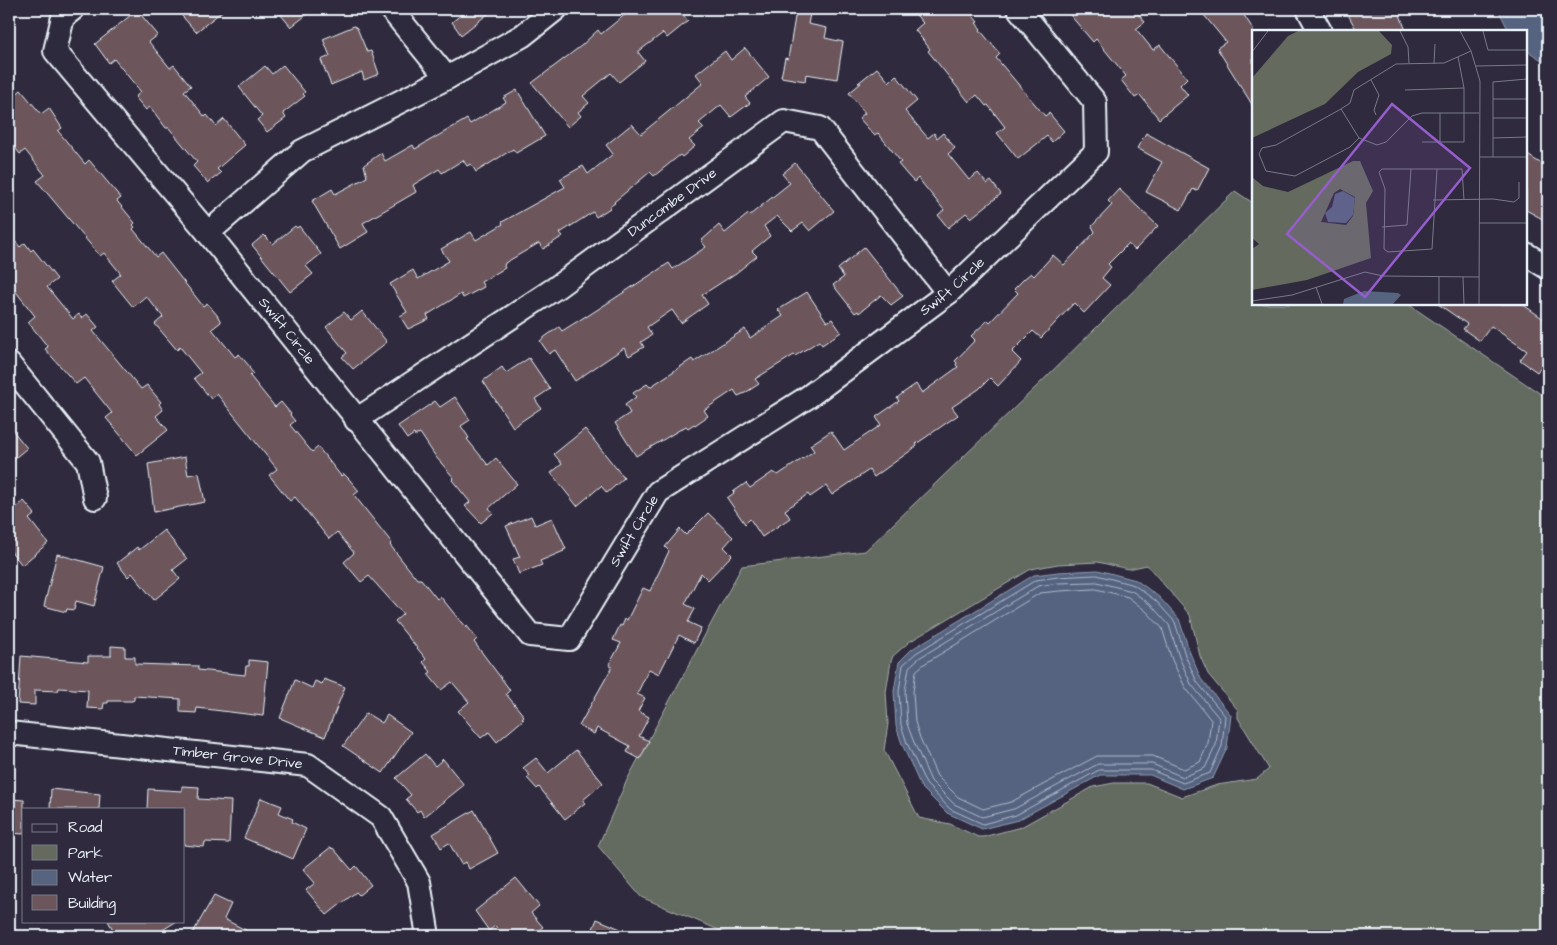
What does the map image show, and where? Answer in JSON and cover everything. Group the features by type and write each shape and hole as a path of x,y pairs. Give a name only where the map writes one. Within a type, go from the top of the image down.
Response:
{"street":[{"name":"Swift Circle","path":"73,9 63,17 55,51 208,234 530,635 569,639 658,492 808,397 948,293 1096,152 1095,102 1019,9"},
{"path":"391,9 447,78"},
{"path":"208,234 302,151 447,78 522,36 556,9"},
{"path":"1308,9 1319,30"},
{"name":"Duncombe Drive","path":"356,420 558,287 784,121 820,128 948,293"},
{"path":"1527,255 1548,268"},
{"path":"9,364 88,462 95,498"},
{"name":"Timber Grove Drive","path":"9,733 308,765 381,817 418,882 428,936"}],"green space":[{"path":"1235,191 1252,202 1252,305 1409,305 1548,399 1548,936 733,936 641,897 598,846 627,780 742,566 865,551 1034,389","holes":["1098,562 1128,569 1147,565 1190,615 1200,656 1208,674 1238,710 1238,718 1269,769 1257,779 1217,785 1182,797 1147,783 1114,783 1093,787 1021,827 983,837 978,837 950,824 919,818 884,750 888,724 886,692 893,656 909,642 1031,569 1058,564"]}],"water":[{"path":"1498,9 1548,9 1548,64 1527,51 1527,30 1508,30"},
{"path":"1098,570 1136,580 1159,597 1179,619 1201,679 1231,715 1227,748 1213,778 1183,789 1150,775 1100,775 1018,820 982,829 947,813 921,787 896,726 894,691 899,662 912,649 1034,575"}],"building":[{"path":"176,9 225,9 196,32"},
{"path":"276,9 314,9 291,27"},
{"path":"468,9 494,9 461,35 452,22"},
{"path":"632,9 678,9 688,21 667,38 663,33 638,52 645,61 619,82 611,73 583,96 589,103 578,112 581,116 568,127 532,83 581,46 598,30 601,34"},
{"path":"911,9 956,9 961,15 968,10 978,22 976,23 980,30 1000,54 996,58 1045,116 1049,113 1064,131 1052,142 1047,136 1018,159 997,133 1005,127 988,105 986,106 977,95 969,102 928,51 930,49 915,30 923,23"},
{"path":"1065,9 1134,9 1145,22 1136,29 1153,50 1160,45 1187,78 1180,85 1188,95 1159,119 1140,95 1135,98 1121,80 1126,76 1096,39 1093,42"},
{"path":"1199,9 1240,9 1253,29 1252,104 1217,48 1226,42"},
{"path":"1345,9 1398,9 1406,30 1356,30"},
{"path":"137,10 158,35 149,42 170,68 174,65 191,86 184,91 205,117 207,115 216,126 224,119 245,145 217,169 221,173 208,183 193,166 197,162 169,128 166,128 150,107 146,110 135,97 141,92 114,59 109,63 95,44"},
{"path":"796,11 810,14 808,24 827,28 825,38 843,42 837,79 806,74 805,81 781,77 785,58 788,59"},
{"path":"354,26 357,28 367,52 371,51 379,74 364,80 362,72 331,85 321,60 330,56 323,39"},
{"path":"745,48 769,77 745,97 750,103 731,117 721,105 699,123 704,128 689,140 695,146 682,157 680,155 654,176 650,172 614,202 610,208 596,217 593,212 560,233 563,236 543,249 539,243 505,263 505,268 481,282 484,287 463,298 461,294 427,315 429,319 408,329 400,316 407,312 390,284 413,270 418,279 449,261 441,249 471,232 476,240 503,224 502,222 565,187 560,179 583,166 588,174 613,154 606,145 632,124 641,134 703,83 696,74 725,51 731,60"},
{"path":"283,65 305,92 303,94 305,96 283,113 286,118 267,132 257,120 262,116 239,87 265,66 272,74"},
{"path":"877,68 889,82 896,75 917,101 905,111 928,138 934,133 937,138 943,133 955,148 948,154 969,180 978,173 987,184 991,181 1001,194 971,218 966,213 948,228 938,215 944,210 918,178 914,182 909,177 898,164 901,162 878,133 874,135 859,118 865,113 849,93"},
{"path":"21,90 41,114 49,108 62,128 58,131 85,164 89,160 121,198 117,201 135,223 133,229 156,257 161,253 203,306 207,303 217,315 221,322 212,329 235,357 239,354 250,367 253,373 250,376 275,407 281,402 291,414 295,421 290,425 312,452 318,447 341,476 344,474 349,479 359,491 354,495 392,543 390,545 417,579 421,579 437,599 440,596 477,639 474,642 510,690 506,694 524,716 522,718 524,719 497,742 489,732 481,738 458,711 469,702 452,682 441,690 428,674 431,672 423,662 426,659 395,621 403,614 369,576 361,582 344,562 354,553 337,532 329,539 295,497 290,501 269,475 277,469 217,394 211,399 194,378 201,373 180,347 177,350 155,324 163,317 146,296 133,307 112,281 121,274 104,253 100,256 37,181 45,175 25,150 20,154 9,140 9,100"},
{"path":"517,90 545,136 516,153 513,149 476,172 471,164 467,166 463,160 442,173 439,169 413,185 416,192 363,223 368,232 340,249 312,201 332,189 335,194 367,177 364,165 381,153 385,161 413,145 415,149 467,119 470,124 506,102 503,98"},
{"path":"1146,133 1209,168 1197,191 1193,189 1181,210 1146,192 1162,162 1137,148"},
{"path":"1527,155 1548,168 1548,222 1527,211"},
{"path":"795,163 834,211 810,231 803,223 792,231 777,216 764,226 770,236 752,251 757,256 736,273 702,295 708,304 681,323 672,310 647,327 652,335 641,342 644,347 629,356 624,348 575,381 555,350 549,354 540,341 546,336 559,327 562,331 586,317 669,263 673,269 706,247 701,241 719,225 725,233 790,183 782,174"},
{"path":"1119,189 1158,226 1135,250 1128,244 1108,264 1111,267 1102,278 1110,285 1084,313 1074,303 1041,338 1033,331 1012,352 1021,361 998,386 990,378 979,389 952,407 958,415 916,444 917,446 874,477 869,470 832,495 826,486 810,497 808,494 785,510 790,518 762,537 750,519 745,524 727,498 733,492 746,483 750,488 773,472 778,475 814,451 810,445 831,431 844,450 881,425 876,417 899,401 897,398 903,393 916,384 922,393 958,367 955,361 975,340 971,336 988,320 990,322 1018,293 1014,289 1031,273 1034,276 1053,255 1064,265 1095,232 1092,226 1112,205 1108,201"},
{"path":"295,226 297,228 299,226 321,254 306,266 313,274 290,292 252,245 264,235 273,244"},
{"path":"9,234 20,247 25,243 31,251 33,249 57,279 47,287 73,319 79,314 82,318 87,314 98,327 93,331 141,389 147,385 161,402 159,404 163,410 156,416 168,430 137,455 106,418 112,413 84,378 76,384 45,349 48,347 28,322 35,316 9,283"},
{"path":"864,247 903,296 891,305 881,295 859,313 858,311 855,313 833,285 844,277 838,269"},
{"path":"807,292 827,322 832,319 841,332 822,345 819,341 755,379 759,384 745,393 738,396 734,390 704,410 708,416 695,425 688,428 686,426 636,456 615,423 630,413 625,405 636,397 633,393 647,384 650,387 692,359 694,362 745,329 750,338 783,316 778,310"},
{"path":"1439,305 1523,305 1548,322 1548,357 1537,372 1520,360 1527,351 1491,326 1480,341 1463,329 1467,324"},
{"path":"362,311 387,342 353,369 342,357 347,353 326,327 344,312 351,320"},
{"path":"529,358 550,389 535,399 541,408 513,427 483,381 502,367 506,373"},
{"path":"455,397 470,420 461,426 469,438 467,439 488,465 496,458 517,484 489,508 493,513 481,523 465,506 470,502 452,480 454,478 436,457 420,433 415,436 414,434 407,439 398,426 435,401 440,407"},
{"path":"9,426 27,448 9,463"},
{"path":"585,429 624,478 607,493 601,486 577,506 551,473 562,464 554,454"},
{"path":"185,457 188,475 199,473 205,502 154,512 148,464"},
{"path":"24,501 35,514 29,519 48,543 22,565 9,549 9,513"},
{"path":"708,513 733,537 724,547 732,555 708,580 701,573 685,604 695,609 688,622 701,628 694,643 679,635 659,674 649,669 637,694 645,698 638,711 649,717 639,736 649,741 640,759 627,752 630,746 597,728 594,734 579,726 611,669 609,665 621,643 613,640 620,625 622,626 625,619 627,620 643,588 650,591 669,551 665,547 680,529 686,535"},
{"path":"531,516 535,525 552,518 566,549 540,561 542,565 519,574 513,559 520,557 506,526"},
{"path":"164,530 187,559 173,570 180,579 154,600 132,573 128,577 117,563 137,547 139,550"},
{"path":"57,554 104,567 94,606 76,601 74,610 67,609 66,612 44,606"},
{"path":"111,646 125,647 125,657 135,657 135,664 198,666 198,670 245,675 246,666 249,666 249,660 268,662 263,716 197,708 196,713 180,712 180,699 134,696 132,701 108,701 108,703 104,703 103,709 87,708 88,690 59,688 58,691 35,690 35,705 18,704 21,656 88,662 88,656 111,656"},
{"path":"324,679 345,687 325,737 280,718 295,680 312,688 315,681 322,684"},
{"path":"366,713 382,723 387,715 411,732 383,773 343,746"},
{"path":"576,750 603,783 583,800 585,803 565,819 539,787 537,789 527,778 530,776 523,768 536,758 548,773"},
{"path":"425,754 435,766 443,759 464,785 424,817 420,810 417,812 406,799 411,795 396,778"},
{"path":"182,786 199,787 198,799 231,801 229,843 205,842 204,847 185,845 185,808 147,808 148,789 182,791"},
{"path":"51,789 100,794 99,808 50,808"},
{"path":"261,798 282,806 279,813 293,819 292,822 306,829 293,859 244,838"},
{"path":"11,799 24,800 24,808 22,808 22,834 9,833 9,801"},
{"path":"474,810 498,853 469,869 466,862 461,864 449,843 441,848 433,834"},
{"path":"331,847 352,870 356,866 371,885 359,895 356,892 327,915 306,890 315,883 303,869"},
{"path":"516,878 539,906 531,913 543,927 531,936 504,936 495,926 489,931 475,911"},
{"path":"214,896 231,904 224,919 257,936 191,936"},
{"path":"597,919 637,936 590,936"},
{"path":"109,922 175,922 153,936 117,936"}]}
